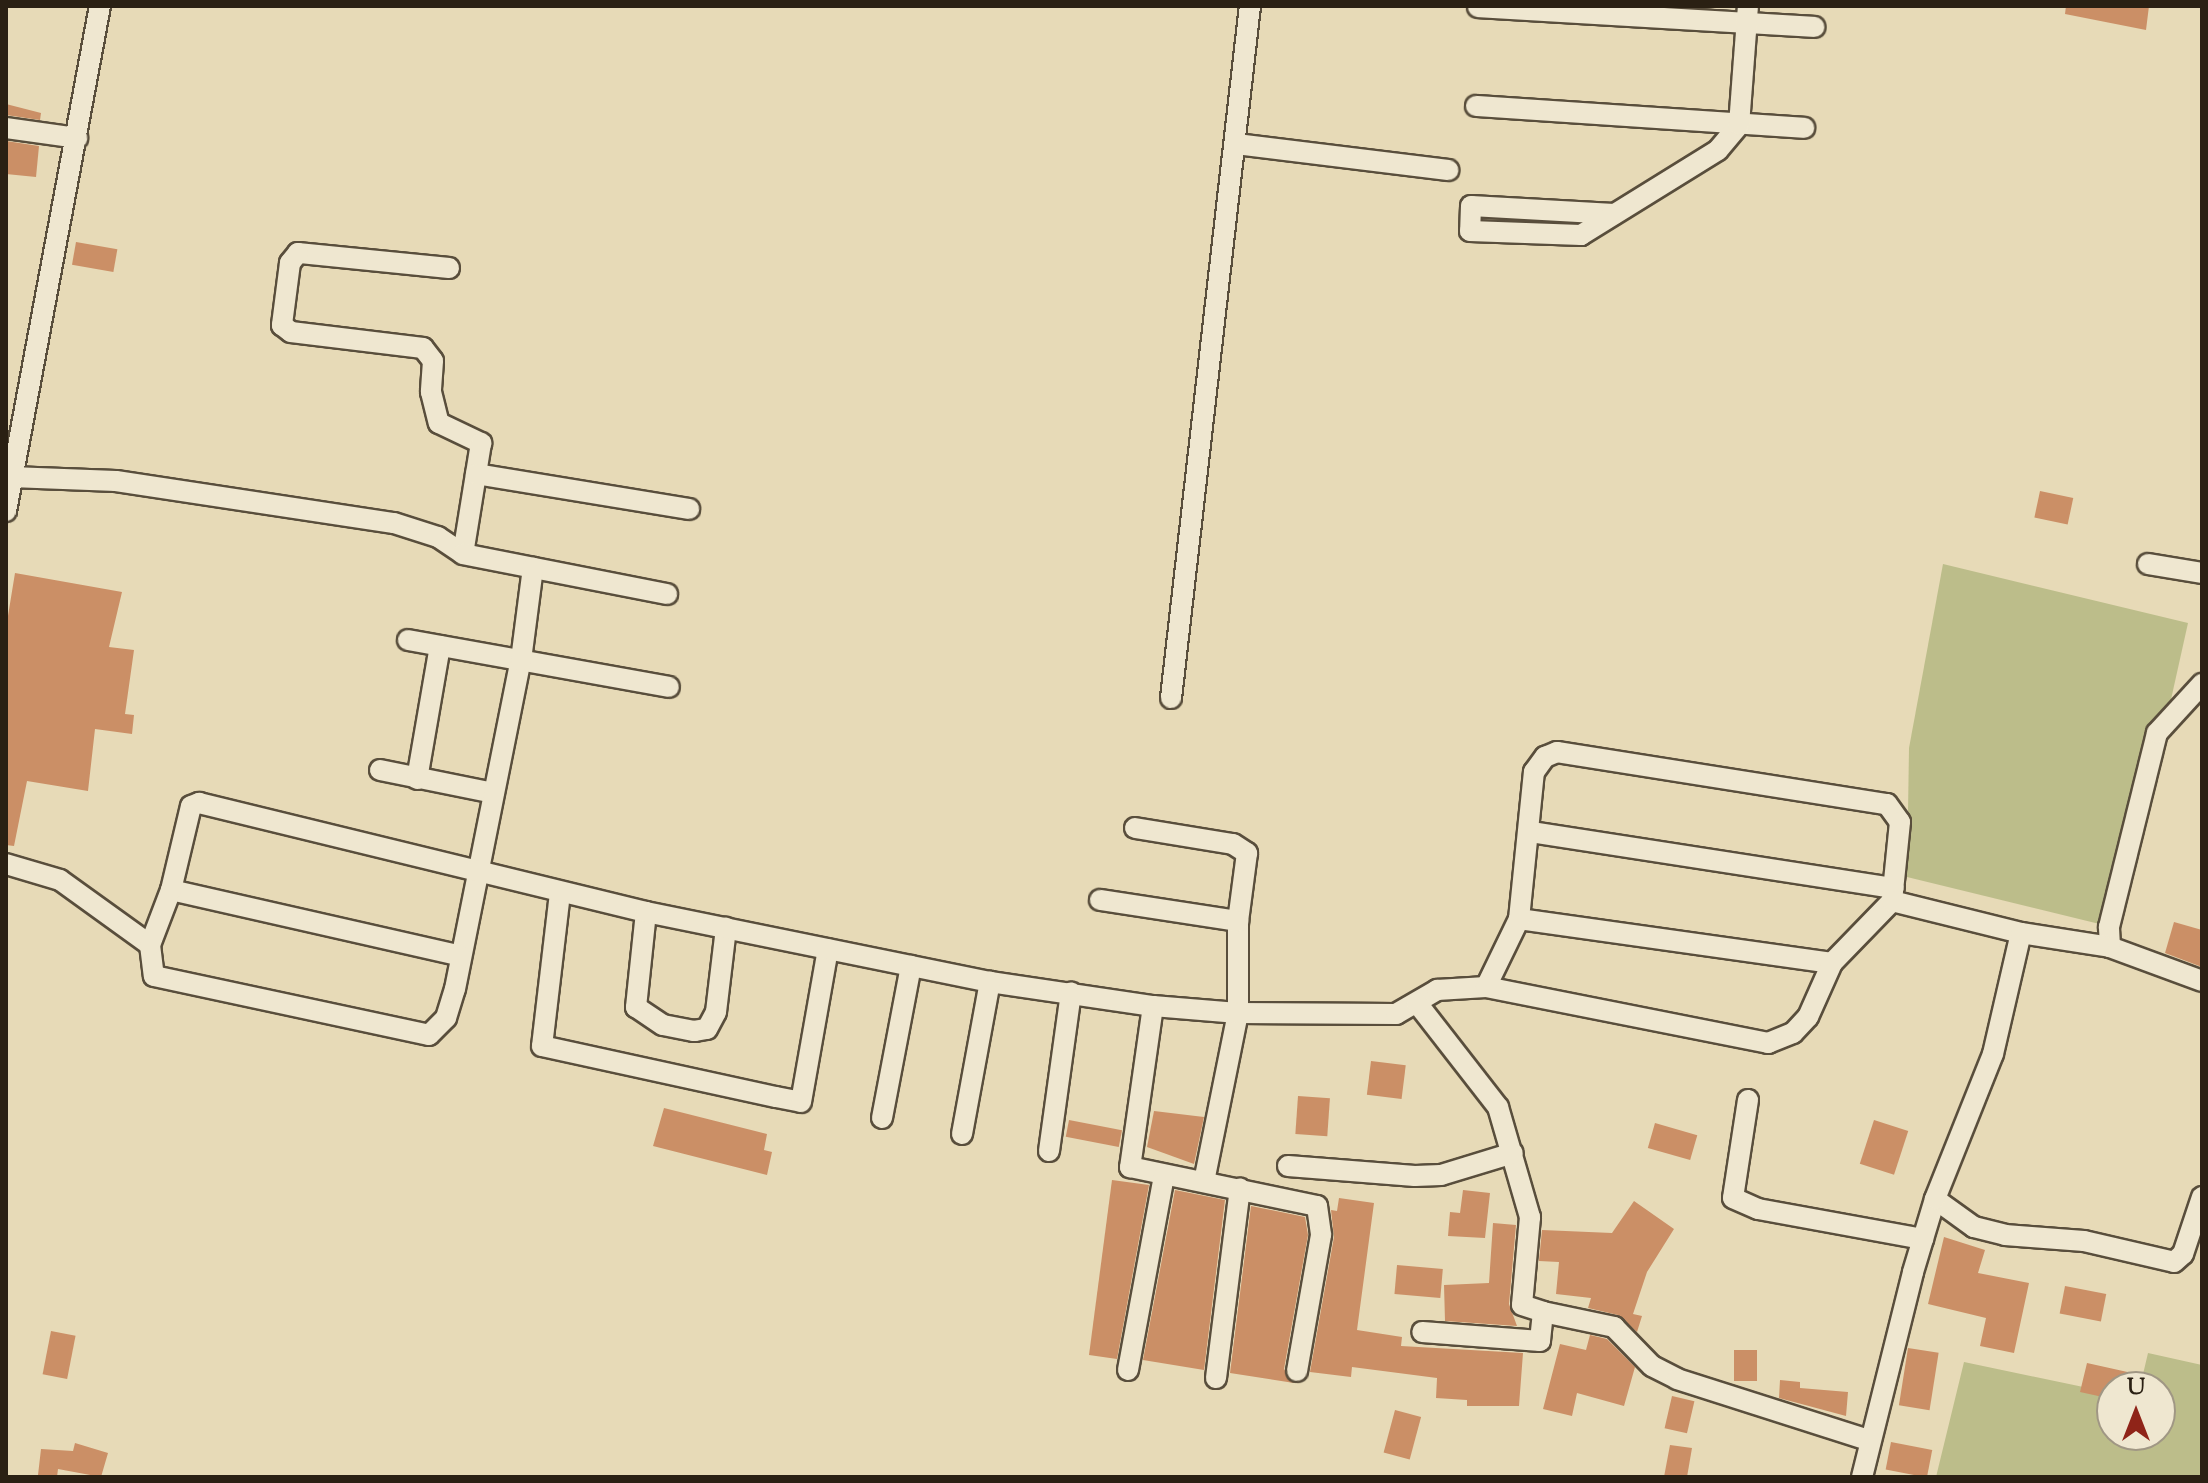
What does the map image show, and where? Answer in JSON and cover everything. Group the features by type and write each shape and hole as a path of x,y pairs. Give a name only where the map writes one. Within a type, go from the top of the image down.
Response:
{"street":[{"path":"6,511 100,6"},
{"path":"1171,698 1250,6"},
{"path":"1478,7 1746,16 1814,27"},
{"path":"1614,214 1471,206 1470,231 1581,235 1718,150 1739,125 1746,16"},
{"path":"1476,106 1804,128"},
{"path":"6,128 77,138"},
{"path":"1236,144 1448,170"},
{"path":"449,268 298,253 290,263 282,325 291,332 423,348 433,361 431,392 439,423 481,443 463,554"},
{"path":"476,474 689,509"},
{"path":"11,477 116,481 394,523 438,537 463,554 667,594"},
{"path":"2148,564 2202,573"},
{"path":"533,568 521,660 494,793 478,872 461,956 446,1018 429,1035 420,1036 154,976 150,945 171,890 195,803 478,872 560,893 990,982 1153,1006 1238,1013 1396,1014 1437,990 1486,987 1768,1043 1793,1033 1808,1017 1832,963 1893,895 1900,822 1887,804 1570,752 1549,753 1534,772 1531,832 1519,919 1486,987"},
{"path":"408,640 669,687"},
{"path":"417,779 440,646"},
{"path":"2110,947 2109,927 2157,733 2202,684"},
{"path":"380,770 494,793"},
{"path":"1135,828 1245,849 1238,921 1238,1013 1204,1182"},
{"path":"1531,832 1893,895 2021,933 2110,947 2202,981"},
{"path":"6,864 60,880 150,945"},
{"path":"171,890 461,956"},
{"path":"560,893 542,1046 745,1091 801,1102 828,949"},
{"path":"1100,900 1238,921"},
{"path":"646,912 636,1007 663,1025 694,1031 707,1029 716,1012 726,928"},
{"path":"1519,919 1832,963"},
{"path":"1862,1477 1868,1440 1923,1239 1935,1199 1993,1054 2021,933"},
{"path":"882,1118 911,966"},
{"path":"962,1134 990,982"},
{"path":"1049,1151 1071,993"},
{"path":"1417,1003 1498,1107 1530,1217 1522,1305 1614,1327 1652,1366 1677,1379 1868,1440"},
{"path":"1153,1006 1130,1167 1164,1176 1308,1201 1321,1217 1297,1371"},
{"path":"1748,1100 1733,1198 1758,1209 1923,1239"},
{"path":"1288,1166 1415,1176 1441,1175 1513,1153"},
{"path":"1128,1370 1164,1176"},
{"path":"1216,1378 1240,1189"},
{"path":"1935,1199 1974,1227 2005,1235 2084,1241 2174,1262 2183,1254 2202,1197"},
{"path":"1422,1332 1540,1341 1543,1312"}],"green space":[{"path":"1943,564 2188,623 2120,929 1907,877 1909,748"},
{"path":"2148,1353 2202,1365 2202,1477 1936,1477 1964,1362 2096,1390 2096,1451 2176,1451 2176,1371 2144,1371"}],"building":[{"path":"2066,6 2149,6 2146,30 2065,14"},
{"path":"6,104 41,113 40,120 6,115"},
{"path":"6,141 39,146 36,177 6,174"},
{"path":"76,242 117,249 113,272 72,265"},
{"path":"2040,491 2073,498 2068,524 2034,517"},
{"path":"15,573 122,592 109,647 134,650 125,714 134,715 132,734 95,729 88,791 27,781 14,846 6,845 6,628"},
{"path":"2174,922 2202,930 2202,967 2165,953"},
{"path":"1371,1061 1406,1065 1402,1099 1367,1095"},
{"path":"1298,1096 1330,1098 1327,1136 1295,1134"},
{"path":"664,1108 767,1134 764,1150 772,1152 767,1175 653,1146"},
{"path":"1154,1111 1204,1117 1194,1164 1147,1147"},
{"path":"1069,1120 1122,1130 1119,1147 1066,1137"},
{"path":"1874,1120 1908,1131 1894,1175 1860,1164"},
{"path":"1655,1123 1697,1135 1690,1160 1648,1148"},
{"path":"1112,1180 1149,1185 1117,1359 1089,1355"},
{"path":"1175,1190 1225,1200 1204,1370 1143,1360"},
{"path":"1463,1190 1490,1193 1485,1238 1448,1236 1450,1212 1460,1213"},
{"path":"1339,1198 1374,1203 1357,1330 1402,1337 1401,1346 1523,1353 1519,1406 1467,1406 1467,1400 1436,1398 1437,1378 1352,1367 1351,1377 1310,1372 1334,1237 1331,1210 1337,1211"},
{"path":"1634,1201 1674,1229 1647,1272 1633,1314 1642,1316 1637,1332 1618,1315 1588,1308 1591,1298 1556,1294 1559,1262 1539,1261 1542,1230 1612,1233"},
{"path":"1251,1206 1305,1217 1308,1235 1284,1369 1294,1383 1230,1373"},
{"path":"1493,1223 1516,1225 1509,1304 1517,1326 1445,1321 1444,1285 1489,1283"},
{"path":"1944,1237 1985,1250 1978,1273 2029,1283 2014,1353 1980,1346 1986,1318 1928,1304"},
{"path":"1397,1265 1443,1269 1440,1298 1394,1294"},
{"path":"2065,1286 2106,1294 2101,1321 2060,1313"},
{"path":"51,1331 76,1336 67,1379 43,1374"},
{"path":"1590,1335 1607,1339 1635,1367 1624,1406 1577,1393 1572,1416 1543,1409 1560,1344 1586,1350"},
{"path":"1908,1348 1939,1353 1930,1410 1899,1405"},
{"path":"1734,1350 1757,1350 1757,1381 1734,1381"},
{"path":"2087,1363 2123,1371 2096,1371 2096,1396 2080,1392"},
{"path":"1780,1380 1800,1382 1800,1388 1848,1392 1846,1416 1779,1398"},
{"path":"1672,1396 1694,1401 1687,1433 1665,1428"},
{"path":"1395,1410 1421,1417 1410,1459 1384,1453"},
{"path":"1891,1442 1932,1450 1927,1477 1886,1469"},
{"path":"75,1443 108,1453 101,1477 58,1469 57,1477 38,1475 41,1449 73,1451"},
{"path":"1670,1445 1692,1448 1687,1477 1664,1477"}]}
